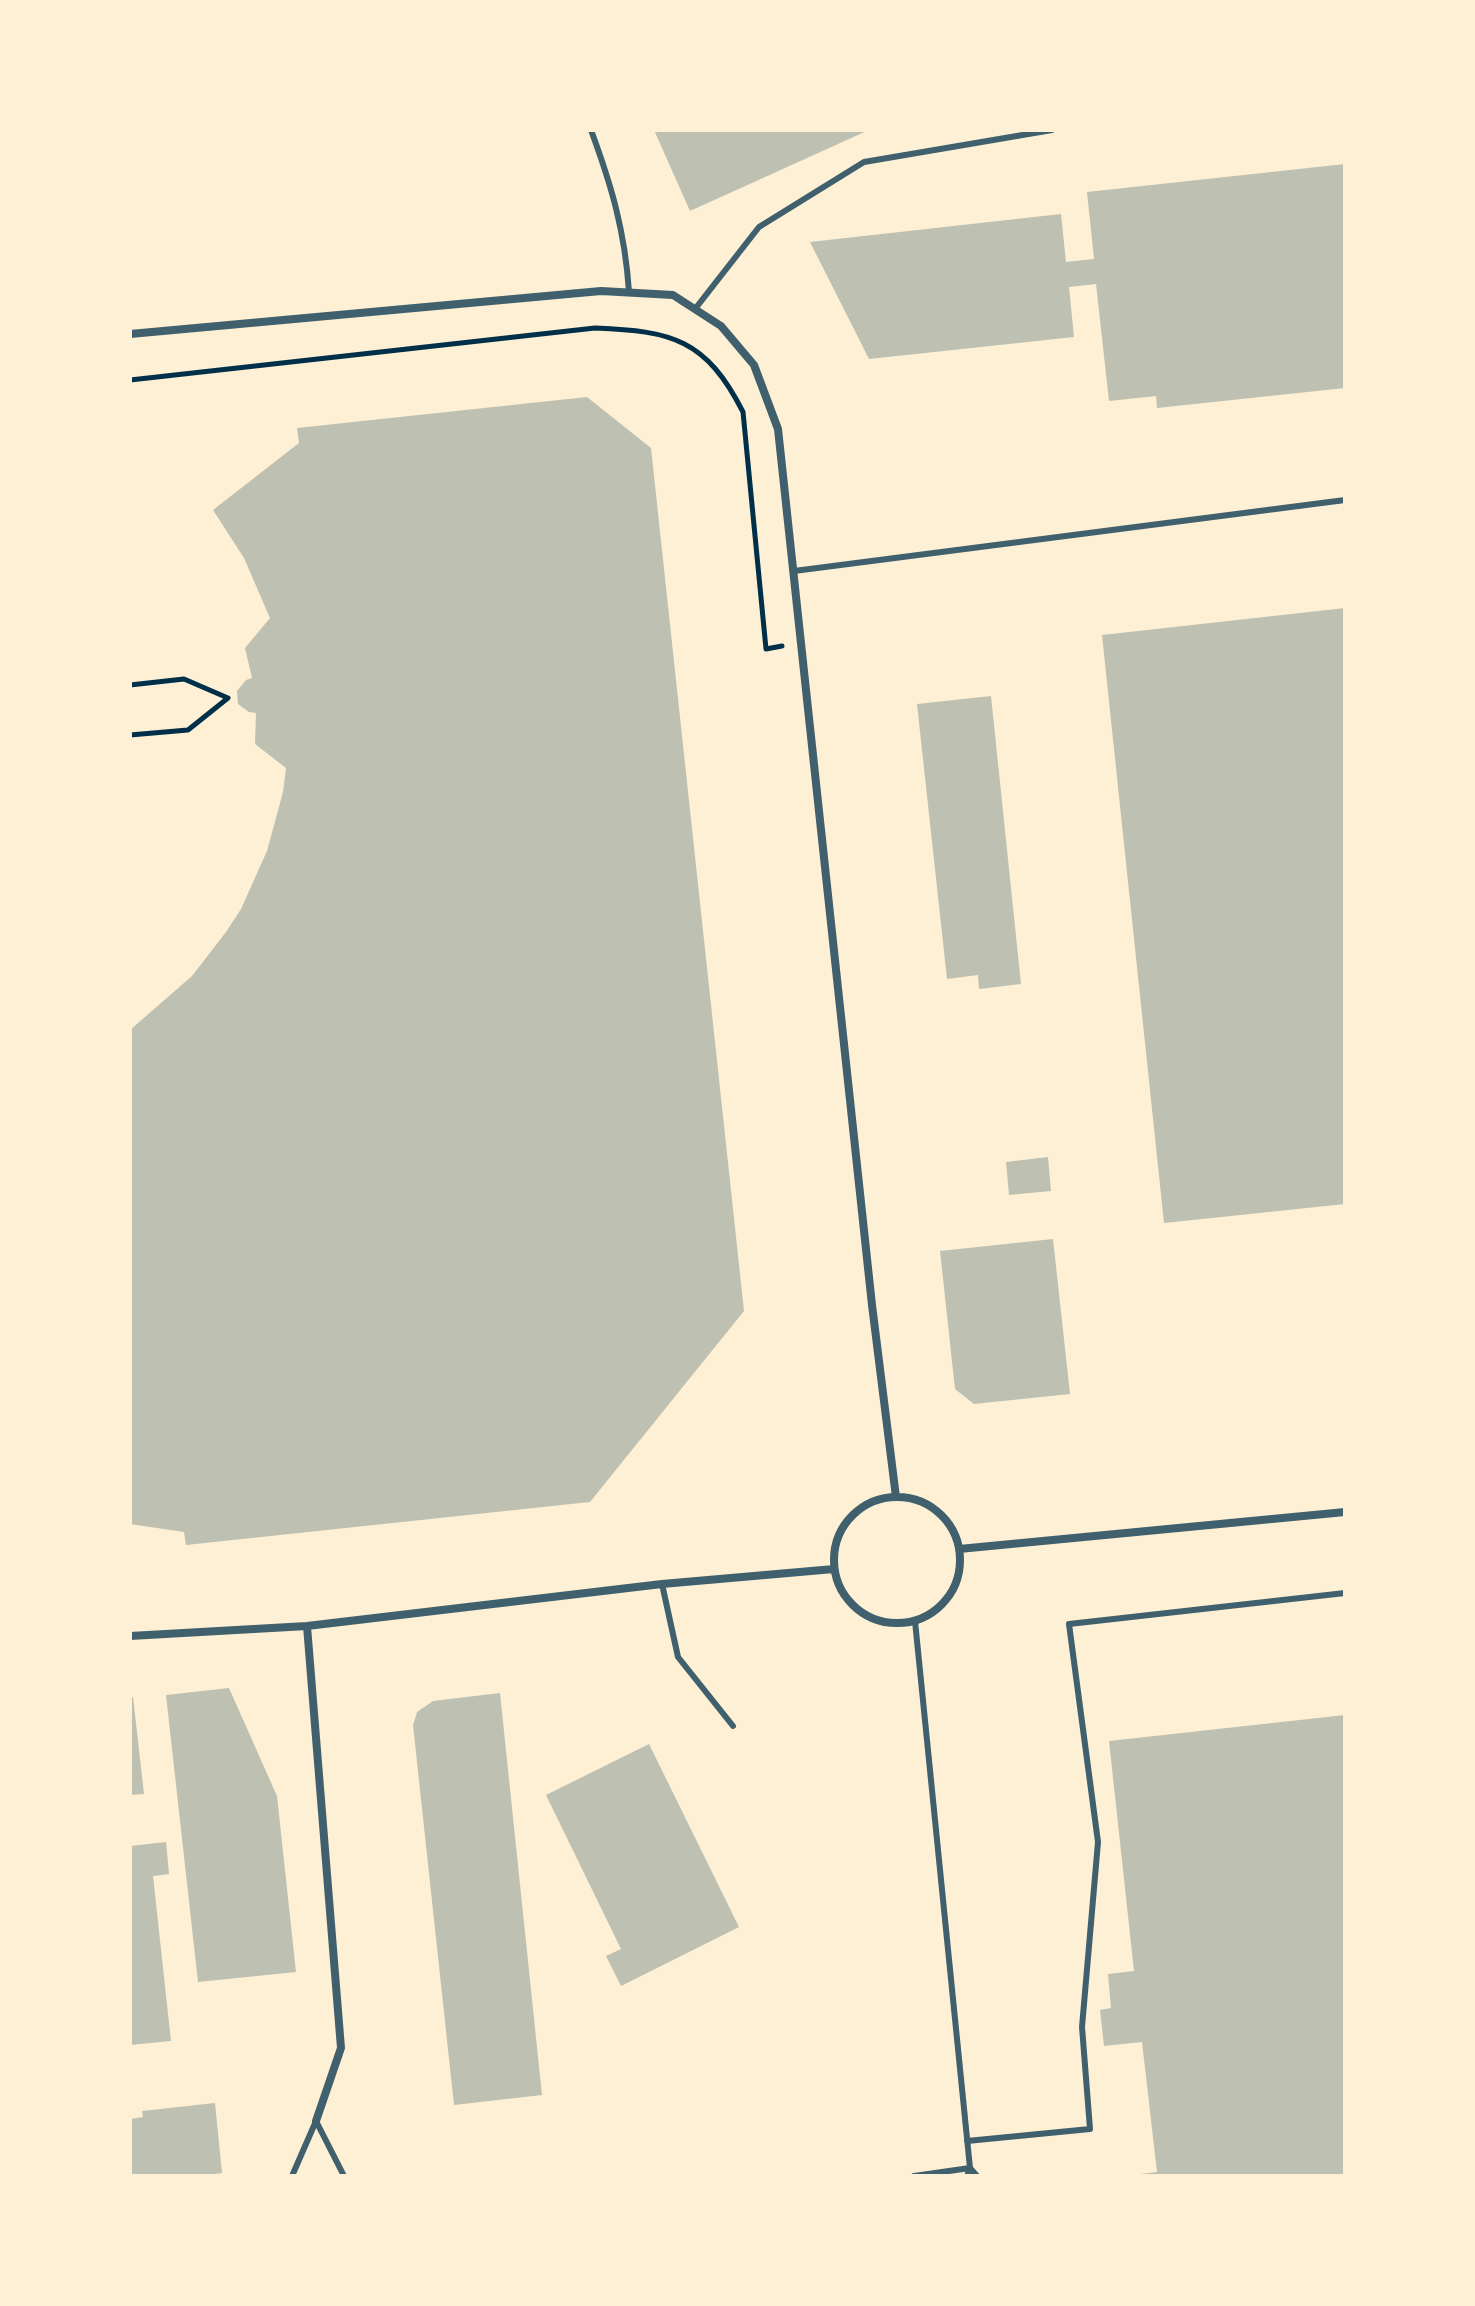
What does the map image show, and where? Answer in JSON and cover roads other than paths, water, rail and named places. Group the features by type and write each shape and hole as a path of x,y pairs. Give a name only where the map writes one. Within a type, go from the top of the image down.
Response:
{"street":[{"path":"130,334 601,291 629,292 673,295 721,326 754,365 778,429 870,1289 896,1497"},
{"path":"896,1497 918,1501 937,1512 952,1529 959,1549 959,1572 951,1594 935,1611 915,1621 883,1622 854,1608 841,1590 834,1569 834,1551 839,1534 849,1519 862,1507 896,1497"},
{"path":"959,1549 1345,1512"},
{"path":"130,1636 307,1626 662,1584 834,1569"},
{"path":"307,1626 341,2048 316,2121"}],"lane":[{"path":"591,130 609,177 626,247 629,292"},
{"path":"695,309 759,227 864,162 1052,130"},
{"path":"794,571 1345,500"},
{"path":"662,1584 678,1657 733,1726"},
{"path":"967,2141 1090,2129 1082,2027 1098,1842 1069,1624 1345,1593"},
{"path":"915,1621 968,2172"},
{"path":"292,2176 316,2121"},
{"path":"316,2121 344,2176"},
{"path":"914,2176 968,2172 977,2176"}]}
